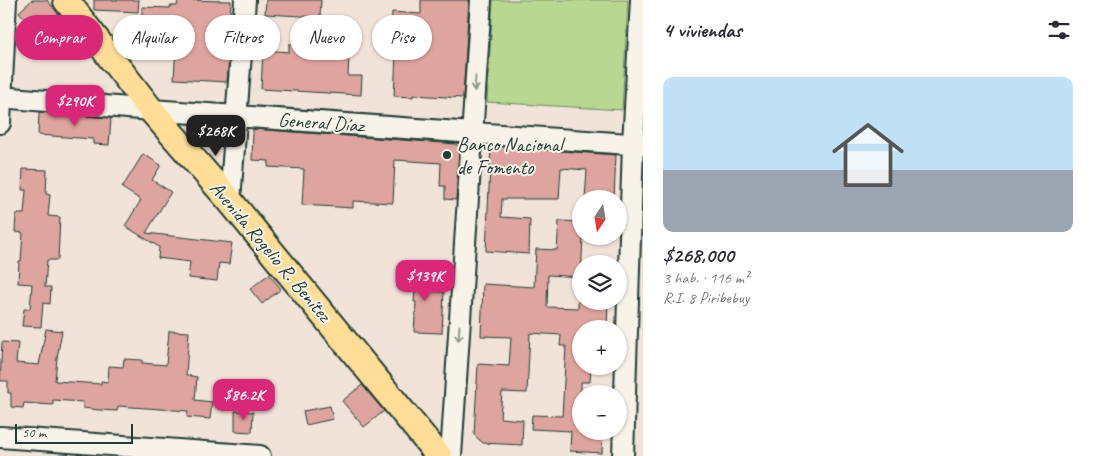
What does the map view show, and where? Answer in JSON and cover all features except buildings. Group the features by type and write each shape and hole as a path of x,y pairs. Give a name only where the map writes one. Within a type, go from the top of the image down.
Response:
{"main road":[{"name":"Avenida Rogelio R. Benítez","path":"66,0 151,110 230,201 439,456"}],"street":[{"path":"0,123 6,0"},
{"path":"230,201 244,0"},
{"path":"451,456 480,0"},
{"path":"623,456 638,144 641,0"},
{"name":"General Díaz","path":"1,97 151,110 638,144"},
{"path":"0,437 260,456"}],"green space":[{"path":"493,0 628,0 622,110 487,102"}],"place":[{"name":"Banco Nacional de Fomento","path":"447,155"}]}
